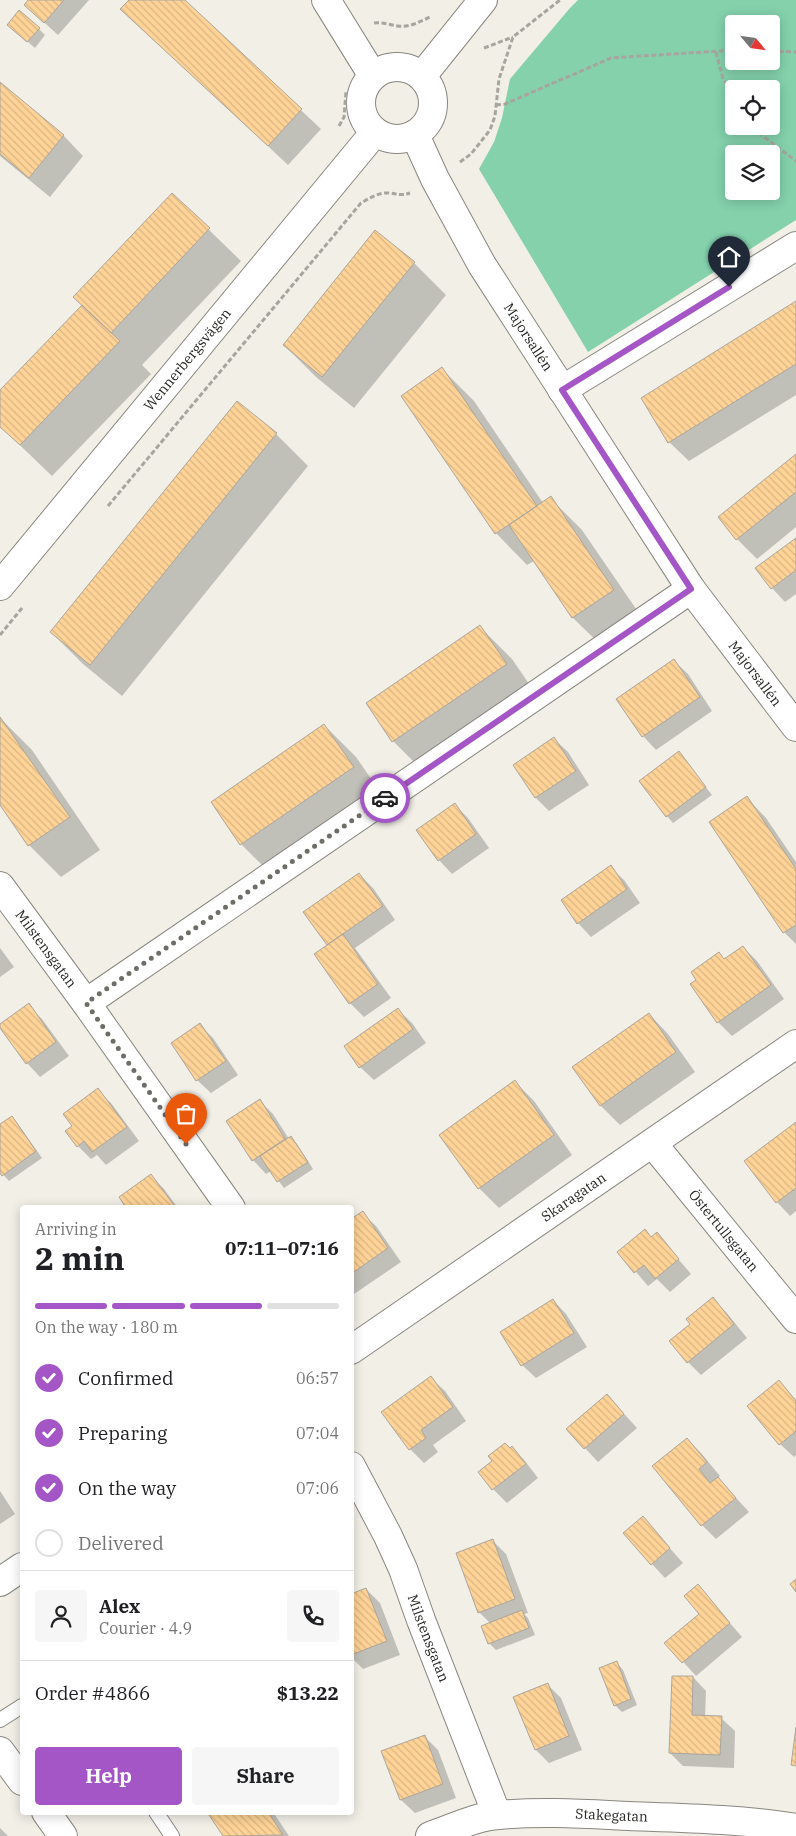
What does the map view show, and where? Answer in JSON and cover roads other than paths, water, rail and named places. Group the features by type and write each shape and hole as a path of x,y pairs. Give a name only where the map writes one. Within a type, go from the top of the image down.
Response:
{"street":[{"path":"326,0 373,76"},
{"path":"422,76 484,0"},
{"path":"398,67 422,76 432,92 433,112 423,129 409,138 395,140 374,132 366,121 362,108 362,94 373,76 385,70 398,67"},
{"name":"Wennerbergsvägen","path":"0,586 374,132"},
{"name":"Majorsallén","path":"415,135 435,179 482,265 562,390 691,589 796,727"},
{"path":"562,390 796,246"},
{"path":"86,1003 691,589"},
{"name":"Milstensgatan","path":"0,886 86,1003 229,1205"},
{"name":"Skaragatan","path":"354,1348 796,1044"},
{"name":"Östertullsgatan","path":"653,1144 796,1319"},
{"name":"Milstensgatan","path":"354,1472 403,1569 497,1815"},
{"path":"0,1582 20,1568"},
{"path":"0,1750 20,1778"},
{"name":"Stakegatan","path":"430,1836 466,1823 497,1815 564,1814 660,1817 772,1824 796,1828"},
{"path":"48,1815 63,1836"}],"lane":[{"path":"0,1720 20,1707"},
{"path":"158,1815 172,1836"}]}
